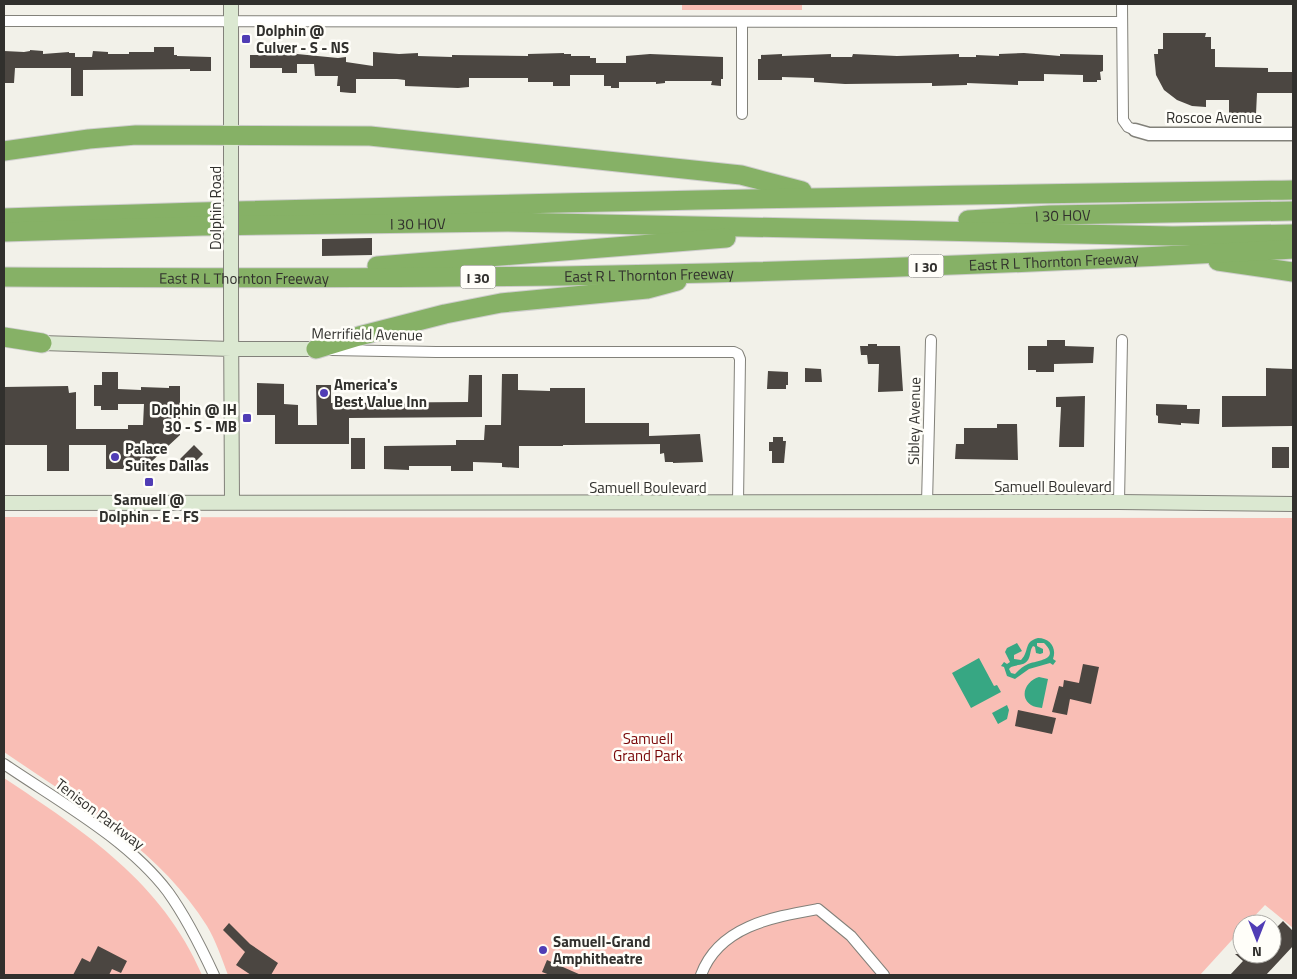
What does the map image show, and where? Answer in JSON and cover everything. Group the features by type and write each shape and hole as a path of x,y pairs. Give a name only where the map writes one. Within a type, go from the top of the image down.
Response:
{"highway":[{"path":"4,151 89,139 136,135 370,136 741,175 824,197"},
{"path":"1249,191 1293,177"},
{"path":"4,218 824,197 1293,190"},
{"path":"408,207 833,230"},
{"name":"I 30 HOV","path":"833,230 1050,215 1293,212"},
{"name":"I 30 HOV","path":"4,232 202,226 507,222 1182,236 1293,234"},
{"path":"246,278 530,253 833,230"},
{"name":"East R L Thornton Freeway","path":"4,277 246,278 710,273 983,265 1293,249"},
{"path":"1142,257 1226,262 1293,272"},
{"path":"316,349 445,314 501,303 647,289 710,273"},
{"path":"4,337 42,344"}],"main road":[{"name":"Dolphin Road","path":"231,4 232,502"},
{"name":"Merrifield Avenue","path":"42,344 231,349 316,349"},
{"name":"Samuell Boulevard","path":"4,503 1119,502 1293,504"}],"street":[{"path":"1123,5 1123,120 1135,130"},
{"path":"4,21 1122,22"},
{"path":"742,22 742,114"},
{"name":"Roscoe Avenue","path":"1135,130 1149,134 1293,134"},
{"name":"Sibley Avenue","path":"927,503 931,340"},
{"path":"1119,502 1122,340"},
{"name":"Merrifield Avenue","path":"4,345 42,344"},
{"name":"Merrifield Avenue","path":"316,349 436,352 729,351 738,354 740,359 738,502"},
{"name":"Tenison Parkway","path":"4,764 91,822 138,861 167,892 185,920 214,975"},
{"path":"701,975 704,967 717,950 731,937 745,928 778,916 818,909 851,936 884,975"}],"green space":[{"path":"682,4 802,4 802,10 682,10"},
{"name":"Samuell Grand Park","path":"4,517 1293,518 1293,928 1282,919 1282,914 1276,914 1265,905 1256,914 1232,914 1232,940 1200,975 228,975 207,926 187,898 165,873 115,829 4,752"},
{"path":"4,778 92,840 143,886 166,913 185,942 202,975 4,975"}],"shaded area":[{"path":"1042,638 1052,644 1054,651 1053,659 1056,661 1053,665 1050,663 1029,669 1015,679 1007,676 1004,667 1001,666 1004,662 1007,664 1010,662 1005,652 1007,648 1017,643 1022,651 1014,655 1014,659 1021,660 1024,657 1028,644 1033,640","holes":["1037,643 1044,643 1049,649 1049,656 1026,665 1015,674 1011,673 1009,669 1011,667 1028,661 1033,646 1036,653 1043,653 1043,649 1037,646"]},
{"path":"979,658 994,686 997,685 1001,692 971,708 952,673"},
{"path":"1039,677 1048,679 1042,708 1031,705 1025,697 1028,685"},
{"path":"1007,705 1009,710 1007,719 998,724 992,713"}],"building":[{"path":"1163,33 1206,33 1205,37 1211,37 1211,49 1215,49 1215,67 1268,68 1268,72 1293,72 1293,93 1257,93 1256,114 1229,113 1229,100 1206,100 1206,107 1192,106 1177,100 1164,90 1156,75 1154,54 1158,54 1158,49 1163,49"},
{"path":"154,47 174,47 174,55 177,56 211,57 211,71 190,71 190,69 83,70 83,96 71,96 71,68 15,68 14,83 4,83 4,51 43,51 43,54 69,52 75,53 75,57 92,57 93,51 108,52 108,54 129,54 129,52 154,52"},
{"path":"297,47 297,54 346,57 346,62 373,66 373,52 418,53 418,56 452,57 452,55 528,56 528,54 564,53 571,54 571,56 590,56 590,58 596,58 596,63 626,63 626,56 650,54 723,57 723,79 721,79 721,86 711,85 712,81 665,81 665,83 656,84 656,82 619,82 619,88 611,88 611,86 604,86 604,75 570,75 570,86 553,86 553,82 528,82 528,78 469,78 469,87 458,88 405,86 405,80 397,79 356,79 356,93 351,93 340,92 340,86 337,86 338,76 315,76 314,64 297,64 297,73 282,73 282,68 250,68 250,55 282,55 282,48"},
{"path":"1024,53 1060,56 1060,54 1103,55 1103,71 1100,72 1101,80 1097,80 1097,82 1083,82 1083,75 1044,74 1044,81 1018,81 1018,85 967,83 967,85 932,86 932,83 845,84 814,82 814,78 782,77 782,80 758,80 758,59 761,59 761,55 831,54 831,57 852,57 853,54 897,56 959,54 959,57 976,57 976,55 999,56 999,54"},
{"path":"372,238 372,255 322,256 322,239"},
{"path":"1047,340 1065,340 1065,346 1094,347 1093,363 1054,364 1054,372 1028,370 1028,346 1047,346"},
{"path":"868,344 900,346 903,391 878,392 879,364 868,364 867,355 861,355 860,346 868,346"},
{"path":"805,368 821,369 822,382 805,382"},
{"path":"1266,368 1293,369 1293,426 1222,427 1222,396 1266,396"},
{"path":"768,371 788,372 788,385 786,385 786,389 767,389"},
{"path":"102,372 118,372 118,389 141,390 141,387 169,388 169,386 180,386 180,435 152,461 124,461 124,469 106,469 106,445 69,445 69,471 47,471 47,445 4,445 4,387 68,386 69,393 76,392 76,429 128,429 128,425 143,425 144,404 118,404 118,410 101,410 101,406 94,406 94,385 102,385"},
{"path":"502,374 518,374 518,390 550,391 550,388 585,388 585,423 649,423 649,436 700,434 703,462 665,462 664,453 660,454 660,444 563,445 519,446 519,468 502,467 502,463 473,462 473,471 451,471 451,466 409,466 409,470 384,469 384,446 456,445 456,440 484,440 485,425 501,425"},
{"path":"469,375 482,375 482,417 349,418 349,444 275,444 275,415 257,415 257,383 284,384 284,404 298,405 298,425 317,425 316,385 331,385 331,403 468,402"},
{"path":"1085,396 1084,447 1059,447 1061,407 1056,407 1056,397"},
{"path":"1156,404 1187,405 1187,409 1200,409 1199,424 1158,423"},
{"path":"997,424 1017,424 1018,460 955,459 956,444 964,444 964,428 997,428"},
{"path":"773,437 783,437 783,441 786,441 784,463 772,463 772,451 769,451 769,442 773,442"},
{"path":"351,438 365,438 365,469 351,469"},
{"path":"194,445 203,454 189,468 180,459"},
{"path":"1272,447 1289,447 1289,468 1272,468"},
{"path":"1083,664 1099,667 1091,704 1070,699 1067,715 1052,712 1059,686 1063,687 1064,680 1079,683"},
{"path":"1018,710 1056,718 1052,734 1015,726"},
{"path":"1282,922 1293,931 1293,946 1282,958"},
{"path":"229,923 250,944 278,963 271,975 251,975 236,965 245,952 223,930"},
{"path":"98,946 127,961 121,973 112,969 109,975 73,975 82,958 90,962"},
{"path":"547,960 581,975 550,975 542,972"},
{"path":"1240,964 1276,964 1266,975 1230,975"}],"place":[{"name":"Dolphin @ Culver - S - NS","path":"246,39"},
{"name":"America's Best Value Inn","path":"324,393"},
{"name":"Dolphin @ IH 30 - S - MB","path":"247,418"},
{"name":"Palace Suites Dallas","path":"115,457"},
{"name":"Samuell @ Dolphin - E - FS","path":"149,482"},
{"name":"Samuell-Grand Amphitheatre","path":"543,950"}]}
